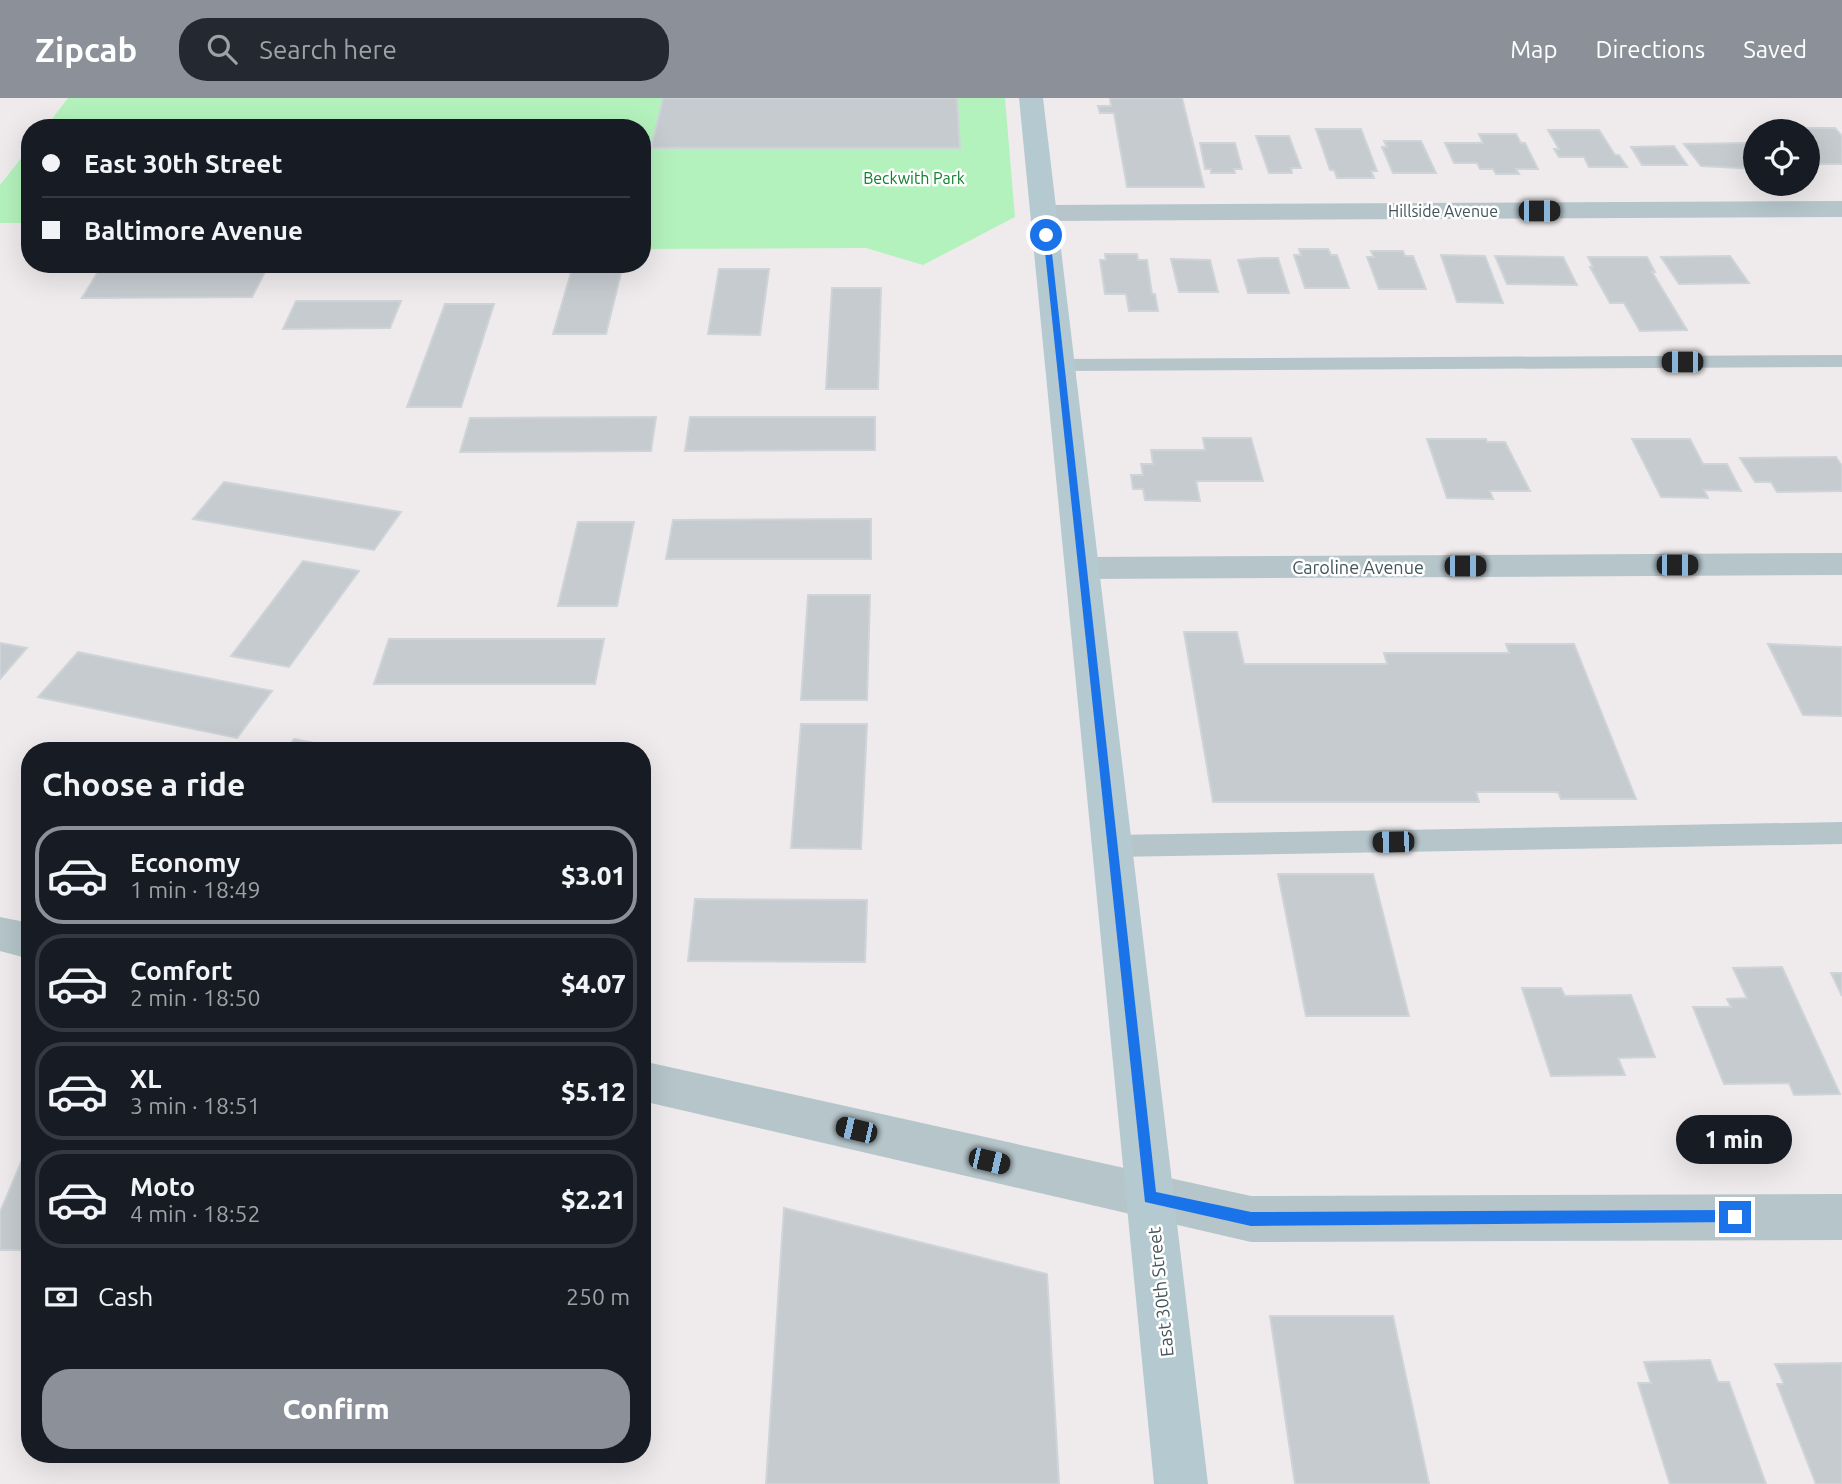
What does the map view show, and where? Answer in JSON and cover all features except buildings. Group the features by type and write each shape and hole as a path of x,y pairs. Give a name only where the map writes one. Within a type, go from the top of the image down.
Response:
{"main road":[{"name":"East 30th Street","path":"1031,98 1084,568 1181,1484"}],"street":[{"name":"Hillside Avenue","path":"1044,213 1842,209"},
{"name":"Caroline Avenue","path":"1084,568 1842,564"},
{"path":"0,934 21,939"},
{"path":"651,1084 1251,1219 1842,1217"}],"lane":[{"path":"1060,365 1842,361"},
{"path":"1113,846 1842,833"}],"green space":[{"name":"Beckwith Park","path":"68,98 1005,98 1015,217 923,265 866,248 651,249 651,119 52,119"},
{"path":"21,158 21,223 0,223 0,185"}],"route":[{"path":"1046,235 1150,1198 1251,1219 1735,1217"}]}
